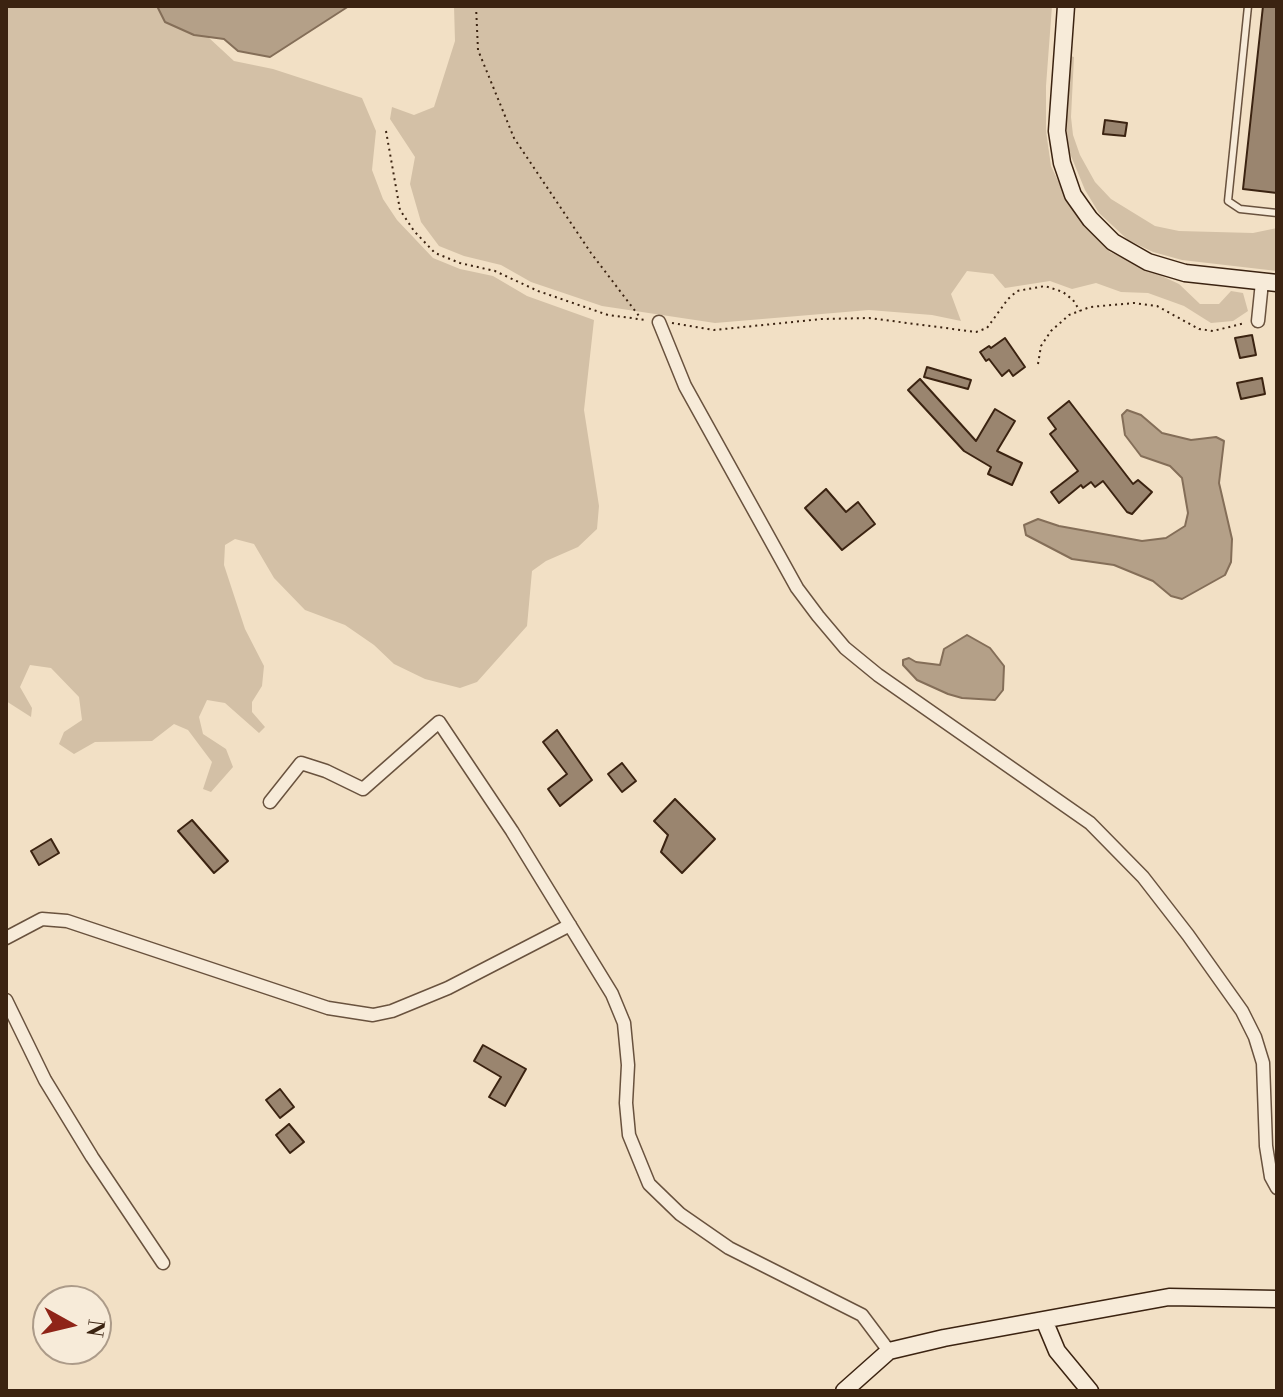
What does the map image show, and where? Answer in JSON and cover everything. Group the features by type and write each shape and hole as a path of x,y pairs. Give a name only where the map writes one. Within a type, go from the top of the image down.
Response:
{"street":[{"path":"1066,6 1057,131 1062,163 1073,195 1090,219 1113,242 1148,262 1185,273 1269,283 1258,321"},
{"path":"659,322 685,386 797,588 845,648 878,675 1090,823 1143,877 1197,947 1242,1011 1255,1037 1263,1063 1266,1146 1271,1177 1277,1188"},
{"path":"270,802 301,763 363,789 439,722 512,831 612,994 624,1023 629,1135 649,1184 680,1214 729,1248 862,1315 889,1351"},
{"path":"6,938 42,919 67,921 328,1008 373,1015 392,1011 448,988 570,925"},
{"path":"6,1000 45,1080 163,1263"},
{"path":"844,1391 889,1351 944,1338 1169,1297 1277,1299"},
{"path":"1044,1320 1057,1351 1090,1391"}],"lane":[{"path":"1248,6 1228,201 1240,209 1277,213"}],"path":[{"path":"476,6 478,50 514,138 591,253 639,316"},
{"path":"386,131 400,210 435,253 495,271 538,291 608,315 714,330 822,319 869,318 976,332 987,328 1017,291 1045,286 1063,292 1080,311"},
{"path":"1038,364 1041,346 1051,331 1069,315 1090,307 1134,303 1157,306 1199,329 1213,331 1258,321"}],"shaded area":[{"path":"6,6 157,6 165,22 194,35 208,37 234,61 273,69 362,98 376,131 372,170 383,199 397,220 433,258 460,269 493,276 527,296 594,320 584,410 599,506 597,529 578,547 532,571 527,626 477,682 460,688 425,679 394,664 374,645 345,625 305,610 274,578 254,544 235,539 225,545 224,565 245,629 264,666 262,686 252,702 252,712 265,727 259,733 225,703 207,700 199,717 203,734 226,749 233,767 211,792 203,789 212,762 188,730 174,724 152,741 95,742 74,754 59,744 64,732 82,720 79,697 51,668 30,665 20,687 32,708 31,717 6,701"},
{"path":"157,6 349,6 270,57 238,51 224,39 194,35 165,22"},
{"path":"454,6 1052,6 1046,131 1051,166 1066,198 1084,226 1110,252 1179,284 1200,304 1219,304 1231,291 1243,293 1248,311 1233,321 1211,323 1184,306 1148,293 1121,292 1096,283 1072,289 1050,281 1005,288 993,274 967,271 951,294 961,321 932,315 869,310 715,323 602,306 531,282 501,265 439,246 421,222 410,184 415,157 390,119 392,107 414,115 434,107 455,41"},
{"path":"1070,56 1074,57 1073,135 1095,182 1111,199 1155,226 1179,231 1253,233 1277,228 1277,271 1182,260 1153,252 1128,240 1099,213 1085,190 1069,151 1065,116"},
{"path":"1127,410 1141,415 1162,433 1191,440 1216,437 1224,441 1219,483 1232,539 1231,562 1225,575 1182,599 1171,596 1153,581 1114,565 1072,559 1026,535 1024,525 1038,519 1059,526 1142,541 1166,538 1185,526 1188,513 1182,478 1170,466 1141,456 1125,435 1122,415"},
{"path":"967,635 990,648 1004,666 1003,690 995,700 948,694 917,680 903,665 903,660 909,658 940,665 944,649"}],"building":[{"path":"1263,6 1277,6 1277,193 1243,189"},
{"path":"1105,120 1127,123 1125,136 1103,134"},
{"path":"1252,335 1256,355 1240,358 1235,338"},
{"path":"1005,338 1025,367 1013,376 1009,370 1002,376 980,352"},
{"path":"927,367 971,380 968,389 924,377"},
{"path":"1262,378 1265,394 1241,399 1237,383"},
{"path":"920,379 976,441 995,409 1015,421 997,451 1022,463 1012,485 988,474 991,467 964,451 908,390"},
{"path":"1069,401 1133,484 1138,480 1152,492 1132,514 1127,512 1103,481 1095,487 1091,482 1083,488 1081,485 1059,503 1051,492 1078,471 1050,434 1056,429 1048,418"},
{"path":"826,489 846,512 858,502 875,524 842,550 805,508"},
{"path":"557,730 592,780 560,806 548,789 567,774 543,742"},
{"path":"622,763 636,781 622,792 608,774"},
{"path":"675,799 715,839 682,873 661,852 668,835 654,821"},
{"path":"192,820 228,861 214,873 178,831"},
{"path":"51,839 59,853 39,865 31,851"},
{"path":"483,1045 526,1069 505,1106 489,1097 501,1077 474,1061"},
{"path":"280,1089 294,1107 280,1118 266,1100"},
{"path":"289,1124 304,1142 290,1153 276,1135"}]}
